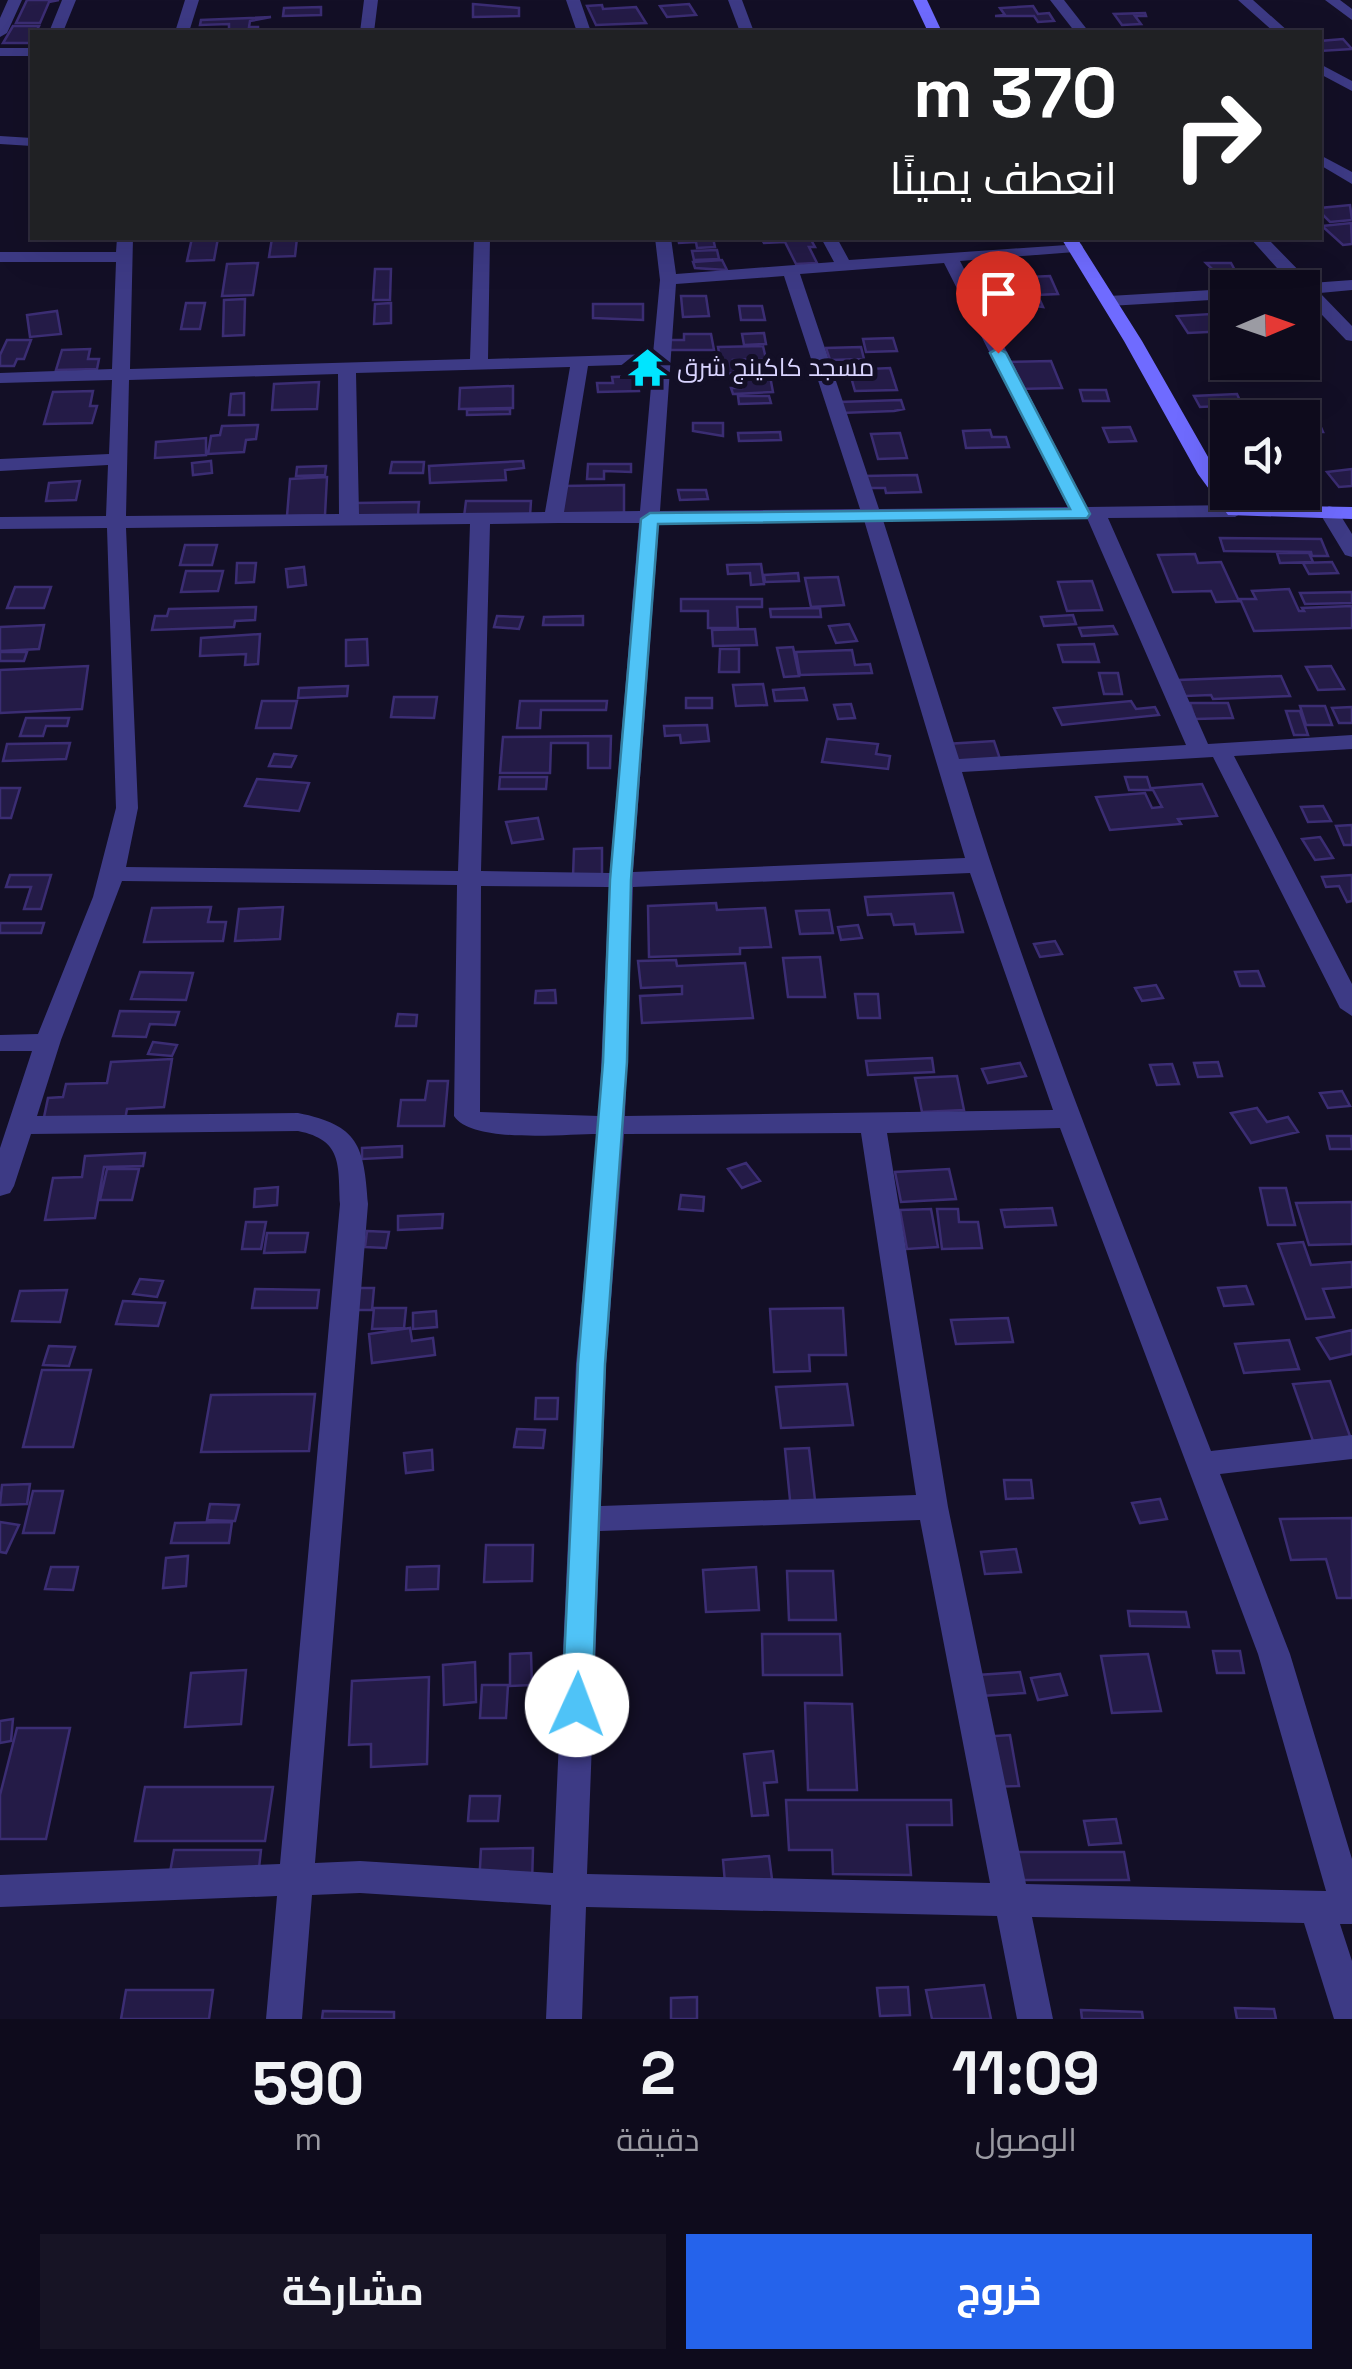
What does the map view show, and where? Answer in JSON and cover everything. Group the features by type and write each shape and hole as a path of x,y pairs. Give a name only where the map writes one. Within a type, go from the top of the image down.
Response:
{"street":[{"path":"1,26 15,0"},
{"path":"57,30 69,0"},
{"path":"183,30 192,0"},
{"path":"367,30 371,0"},
{"path":"573,0 583,30"},
{"path":"735,0 746,30"},
{"path":"920,0 933,30"},
{"path":"1057,0 1080,30"},
{"path":"1246,0 1280,30"},
{"path":"1332,0 1352,16"},
{"path":"0,52 30,52"},
{"path":"1322,69 1352,86"},
{"path":"0,140 30,140"},
{"path":"1322,159 1352,154"},
{"path":"1322,160 1352,179"},
{"path":"479,362 482,240"},
{"path":"564,2019 592,1364 612,1126 621,880 668,280 664,240"},
{"path":"831,240 843,264"},
{"path":"1260,240 1289,270"},
{"path":"668,280 1072,242 1110,301 1198,460 1235,511"},
{"path":"0,257 125,248 116,521 127,808 113,874 47,1042 0,1186"},
{"path":"949,256 1089,514 1209,749 1352,1008"},
{"path":"790,269 872,517 979,865 1070,1120 1287,1692 1339,1908 1352,2019"},
{"path":"1320,287 1352,285"},
{"path":"1110,301 1210,295"},
{"path":"1320,303 1352,336"},
{"path":"0,378 662,359"},
{"path":"553,519 580,360"},
{"path":"347,366 349,520"},
{"path":"0,465 118,459"},
{"path":"1330,512 1352,551"},
{"path":"0,523 1352,513"},
{"path":"480,520 468,878 466,1116 481,1124 612,1126 873,1126 1070,1120"},
{"path":"949,766 1352,742"},
{"path":"113,874 621,880 979,865"},
{"path":"0,1044 47,1042"},
{"path":"22,1125 298,1122 316,1125 338,1136 351,1150 354,1204 284,2019"},
{"path":"873,1126 932,1507 1035,2019"},
{"path":"1200,1464 1352,1447"},
{"path":"584,1519 932,1507"},
{"path":"0,1891 360,1877 569,1890 1339,1908"}],"building":[{"path":"27,0 59,0 49,2 40,23 16,23"},
{"path":"473,4 519,8 519,16 473,17"},
{"path":"689,4 696,15 667,17 660,6"},
{"path":"602,5 603,9 636,7 646,23 596,25 587,6"},
{"path":"1033,6 1038,14 1049,13 1054,21 1038,22 1034,16 995,16 1005,15 1000,8"},
{"path":"321,7 321,15 283,16 284,8"},
{"path":"1114,14 1146,16 1135,16 1141,24 1122,25"},
{"path":"271,17 250,21 249,27 258,30 229,30 229,24 200,25 201,20"},
{"path":"13,26 39,26 30,30 30,43 3,43"},
{"path":"1343,39 1352,49 1322,51 1322,41"},
{"path":"1350,205 1352,220 1330,222 1322,214 1322,208"},
{"path":"1351,223 1352,244 1343,245 1322,226"},
{"path":"192,240 218,240 214,260 187,261"},
{"path":"272,240 297,240 295,256 269,257"},
{"path":"678,240 713,240 715,247 697,248 696,242"},
{"path":"762,240 811,240 815,247 809,247 817,263 796,264 785,242"},
{"path":"717,250 719,259 694,260 692,251"},
{"path":"722,260 727,270 695,268 693,262"},
{"path":"258,263 253,295 222,296 227,264"},
{"path":"1206,263 1231,263 1235,270 1213,270"},
{"path":"375,269 391,269 390,300 373,300"},
{"path":"1005,273 1012,288 984,289 977,274"},
{"path":"1050,276 1058,294 1036,295 1029,277"},
{"path":"681,296 706,296 709,316 683,317"},
{"path":"1038,296 1043,307 1010,303 1008,297"},
{"path":"245,299 244,335 223,336 224,300"},
{"path":"186,303 205,303 200,329 181,329"},
{"path":"391,303 391,323 374,324 375,304"},
{"path":"593,304 643,304 643,320 593,318"},
{"path":"739,306 762,306 765,320 741,320"},
{"path":"57,311 61,334 30,337 27,315"},
{"path":"1210,314 1210,332 1188,333 1177,316"},
{"path":"764,333 766,344 744,345 742,334"},
{"path":"684,334 711,334 714,350 670,350 670,340 684,340"},
{"path":"893,338 897,351 866,352 863,339"},
{"path":"7,340 31,340 24,359 17,359 14,366 0,366 0,355"},
{"path":"763,346 766,359 733,360 735,373 723,374 718,347"},
{"path":"861,347 864,359 830,360 826,348"},
{"path":"90,349 88,359 99,359 97,369 56,370 62,350"},
{"path":"1051,361 1062,388 1018,389 1009,362"},
{"path":"795,362 796,370 761,370 760,363"},
{"path":"890,368 897,390 855,391 849,370"},
{"path":"637,376 639,391 598,392 597,383 613,383 612,377"},
{"path":"770,376 773,392 733,394 731,388 742,388 740,377"},
{"path":"319,382 317,409 272,410 274,384"},
{"path":"513,386 513,408 459,409 460,388"},
{"path":"1080,390 1106,390 1109,401 1083,401"},
{"path":"93,391 90,406 97,406 92,423 44,424 53,392"},
{"path":"244,393 244,415 229,415 231,394"},
{"path":"1237,394 1240,400 1210,400 1210,407 1200,407 1194,396"},
{"path":"738,396 769,396 771,403 739,404"},
{"path":"901,400 904,409 841,413 839,402"},
{"path":"510,409 510,414 467,415 467,410"},
{"path":"693,423 723,423 723,436 693,431"},
{"path":"258,425 256,439 246,440 244,452 208,454 211,436 220,435 222,426"},
{"path":"1130,427 1136,441 1109,442 1103,428"},
{"path":"990,430 992,437 1006,437 1009,447 966,448 963,431"},
{"path":"780,432 781,440 739,441 738,433"},
{"path":"900,433 907,458 878,459 871,434"},
{"path":"206,438 206,455 155,458 156,442"},
{"path":"211,461 212,473 193,475 192,463"},
{"path":"523,461 524,468 505,470 506,480 430,483 429,466"},
{"path":"392,462 424,462 423,473 390,473"},
{"path":"588,464 631,464 631,472 604,471 604,479 587,479"},
{"path":"326,466 325,475 296,476 297,467"},
{"path":"1352,469 1352,486 1339,487 1327,472"},
{"path":"917,475 921,492 886,493 885,488 867,488 864,476"},
{"path":"327,477 325,515 287,516 290,479"},
{"path":"80,481 76,500 46,501 49,483"},
{"path":"624,485 624,513 562,514 562,486"},
{"path":"678,490 706,490 708,499 680,500"},
{"path":"466,501 531,501 530,516 464,517"},
{"path":"419,502 418,516 355,518 356,503"},
{"path":"1220,538 1321,539 1328,556 1312,556 1311,552 1224,551"},
{"path":"185,545 217,545 212,565 180,565"},
{"path":"1277,553 1309,553 1313,562 1280,563"},
{"path":"1195,554 1198,563 1221,562 1239,601 1216,602 1211,591 1173,592 1158,555"},
{"path":"1332,562 1338,573 1309,574 1303,563"},
{"path":"237,563 256,563 254,582 236,583"},
{"path":"761,564 764,584 751,585 750,573 728,574 727,565"},
{"path":"304,567 306,585 288,587 286,569"},
{"path":"186,571 223,571 218,591 181,592"},
{"path":"798,573 799,581 765,582 764,575"},
{"path":"838,577 844,605 811,607 805,578"},
{"path":"1092,581 1102,610 1067,611 1058,582"},
{"path":"15,587 51,587 44,608 7,608"},
{"path":"1289,589 1299,611 1352,606 1352,628 1254,631 1240,599 1256,599 1252,591"},
{"path":"1352,592 1352,603 1305,604 1300,593"},
{"path":"681,599 762,599 762,607 737,607 738,628 708,628 708,611 681,611"},
{"path":"256,607 255,620 235,621 234,627 152,630 155,616 167,616 169,609"},
{"path":"820,608 821,617 771,617 770,609"},
{"path":"1073,615 1076,624 1044,626 1041,617"},
{"path":"497,616 523,617 519,629 494,627"},
{"path":"583,616 583,625 543,625 544,617"},
{"path":"849,624 857,641 836,643 829,626"},
{"path":"44,625 39,649 0,651 0,627"},
{"path":"1113,626 1117,634 1082,636 1079,628"},
{"path":"755,629 757,645 713,646 712,630"},
{"path":"260,634 258,664 245,665 246,654 200,656 201,638"},
{"path":"367,639 368,665 346,666 346,640"},
{"path":"1094,644 1099,662 1063,662 1058,645"},
{"path":"793,647 799,676 784,677 777,648"},
{"path":"720,649 739,649 739,672 719,672"},
{"path":"852,650 855,665 870,664 872,673 800,675 796,652"},
{"path":"0,652 27,652 24,661 0,661"},
{"path":"88,666 82,709 0,713 0,670"},
{"path":"1331,666 1344,689 1318,690 1306,667"},
{"path":"1099,673 1118,673 1122,694 1104,694"},
{"path":"1281,676 1290,696 1185,696 1179,680"},
{"path":"763,684 767,705 736,706 733,685"},
{"path":"348,686 347,696 298,698 299,688"},
{"path":"804,688 807,700 775,701 773,690"},
{"path":"394,697 437,697 434,718 391,717"},
{"path":"686,698 712,698 712,708 686,708"},
{"path":"262,701 297,701 291,728 256,728"},
{"path":"520,701 607,701 606,710 541,710 540,728 517,728"},
{"path":"1131,701 1136,709 1155,707 1159,715 1062,725 1054,708"},
{"path":"1190,703 1228,703 1233,718 1195,719"},
{"path":"851,704 855,718 838,719 834,705"},
{"path":"1300,706 1325,706 1332,725 1306,725"},
{"path":"1352,707 1352,723 1339,723 1332,708"},
{"path":"1286,711 1300,711 1308,735 1294,735"},
{"path":"26,718 69,718 67,726 46,726 43,736 20,736"},
{"path":"707,725 709,741 681,743 680,735 665,736 664,726"},
{"path":"611,736 610,768 588,768 588,743 551,743 550,773 500,773 503,737"},
{"path":"827,739 878,744 876,754 890,756 888,769 822,762"},
{"path":"994,741 1002,765 953,768 946,744"},
{"path":"70,743 66,759 3,761 7,744"},
{"path":"274,754 296,756 291,767 269,766"},
{"path":"500,777 547,777 546,789 499,789"},
{"path":"1125,777 1147,777 1151,790 1129,790"},
{"path":"257,779 309,783 299,811 245,806"},
{"path":"1202,784 1217,816 1178,819 1181,824 1110,830 1096,797 1145,793 1152,808 1162,807 1152,788"},
{"path":"0,788 20,788 11,818 0,818"},
{"path":"1323,806 1331,821 1308,822 1301,807"},
{"path":"538,818 543,839 512,843 506,822"},
{"path":"1352,825 1352,845 1344,845 1336,826"},
{"path":"1320,837 1333,858 1315,860 1302,839"},
{"path":"602,848 602,876 573,877 574,849"},
{"path":"10,875 51,875 41,909 24,909 31,887 6,887"},
{"path":"1352,875 1352,901 1347,902 1339,886 1326,887 1322,877"},
{"path":"953,893 963,932 916,934 914,924 894,925 891,914 868,915 865,897"},
{"path":"716,903 717,910 765,908 771,947 740,948 740,954 649,957 648,906"},
{"path":"211,907 208,922 226,922 223,941 144,942 152,908"},
{"path":"283,907 280,939 235,941 239,909"},
{"path":"829,910 833,933 800,934 796,911"},
{"path":"0,923 44,923 41,933 0,933"},
{"path":"858,925 862,938 841,940 838,927"},
{"path":"1055,941 1062,954 1040,957 1034,944"},
{"path":"820,957 825,997 788,997 783,958"},
{"path":"676,960 677,966 745,963 753,1018 642,1023 640,996 682,994 682,986 641,988 638,961"},
{"path":"1258,971 1264,986 1240,986 1235,972"},
{"path":"140,972 193,973 186,1000 131,999"},
{"path":"1156,985 1163,998 1142,1001 1135,988"},
{"path":"555,990 556,1003 535,1003 536,991"},
{"path":"855,994 878,994 880,1018 858,1018"},
{"path":"120,1011 179,1012 175,1025 150,1024 146,1037 113,1036"},
{"path":"398,1014 417,1015 416,1026 396,1026"},
{"path":"153,1042 177,1045 172,1056 148,1054"},
{"path":"932,1058 934,1072 868,1075 866,1061"},
{"path":"172,1059 164,1107 127,1109 125,1120 43,1122 48,1098 63,1097 66,1084 107,1083 111,1062"},
{"path":"1218,1062 1222,1076 1198,1077 1194,1063"},
{"path":"1020,1063 1026,1076 988,1083 982,1069"},
{"path":"1172,1064 1179,1084 1157,1085 1150,1065"},
{"path":"957,1076 964,1110 922,1112 915,1078"},
{"path":"428,1081 448,1081 444,1126 398,1126 401,1100 425,1100"},
{"path":"1342,1091 1350,1106 1328,1108 1320,1093"},
{"path":"1257,1108 1267,1122 1288,1117 1298,1132 1251,1143 1231,1113"},
{"path":"1327,1136 1351,1136 1352,1149 1330,1149"},
{"path":"402,1146 402,1157 362,1159 362,1148"},
{"path":"145,1153 143,1166 104,1167 95,1218 45,1220 53,1178 82,1177 85,1156"},
{"path":"746,1163 760,1181 742,1188 728,1169"},
{"path":"107,1169 139,1169 132,1200 100,1200"},
{"path":"949,1169 956,1199 901,1202 895,1172"},
{"path":"278,1187 277,1205 254,1207 255,1189"},
{"path":"1260,1188 1286,1188 1295,1225 1268,1225"},
{"path":"681,1195 704,1197 703,1211 679,1209"},
{"path":"1352,1202 1352,1244 1309,1245 1296,1203"},
{"path":"1052,1208 1056,1225 1005,1227 1001,1210"},
{"path":"931,1209 938,1247 907,1249 900,1210"},
{"path":"937,1209 958,1209 959,1222 978,1222 982,1248 942,1249"},
{"path":"443,1214 442,1228 398,1230 398,1216"},
{"path":"246,1222 266,1222 261,1249 242,1249"},
{"path":"367,1231 389,1232 386,1248 365,1247"},
{"path":"267,1233 308,1233 305,1252 264,1253"},
{"path":"1303,1242 1311,1265 1352,1262 1352,1287 1323,1289 1334,1317 1306,1319 1278,1244"},
{"path":"140,1279 163,1281 157,1297 133,1294"},
{"path":"1246,1286 1253,1304 1224,1306 1218,1288"},
{"path":"354,1288 374,1288 372,1310 351,1310"},
{"path":"255,1289 319,1290 317,1308 252,1308"},
{"path":"67,1290 60,1322 12,1321 20,1291"},
{"path":"123,1301 165,1303 158,1326 116,1324"},
{"path":"374,1308 406,1308 404,1328 372,1329"},
{"path":"843,1308 846,1355 809,1355 810,1371 774,1372 770,1309"},
{"path":"436,1311 437,1327 413,1329 413,1313"},
{"path":"1008,1318 1013,1342 956,1344 951,1320"},
{"path":"410,1328 412,1341 433,1338 435,1355 372,1363 369,1334"},
{"path":"1352,1330 1352,1354 1330,1359 1317,1338"},
{"path":"1289,1340 1299,1369 1244,1373 1235,1344"},
{"path":"49,1346 75,1347 69,1366 43,1365"},
{"path":"42,1370 91,1370 73,1447 23,1447"},
{"path":"1330,1381 1351,1439 1313,1441 1293,1384"},
{"path":"847,1384 853,1425 781,1428 776,1387"},
{"path":"315,1394 309,1451 201,1452 211,1395"},
{"path":"536,1398 558,1398 557,1419 535,1419"},
{"path":"517,1429 545,1430 543,1448 514,1447"},
{"path":"809,1448 816,1509 791,1510 785,1449"},
{"path":"432,1450 433,1470 406,1473 404,1453"},
{"path":"1004,1480 1031,1480 1033,1498 1006,1499"},
{"path":"30,1484 27,1504 0,1505 2,1485"},
{"path":"33,1491 63,1491 54,1533 23,1533"},
{"path":"1160,1499 1167,1519 1140,1523 1132,1503"},
{"path":"210,1504 239,1505 235,1521 207,1520"},
{"path":"1352,1518 1352,1598 1337,1598 1326,1559 1291,1560 1280,1519"},
{"path":"0,1522 19,1525 6,1553 0,1552"},
{"path":"232,1522 229,1543 171,1543 175,1523"},
{"path":"486,1545 533,1545 532,1581 484,1582"},
{"path":"1016,1549 1021,1572 985,1574 981,1552"},
{"path":"188,1556 186,1586 163,1588 166,1558"},
{"path":"439,1566 438,1589 406,1590 407,1567"},
{"path":"51,1567 78,1567 73,1590 45,1589"},
{"path":"756,1567 759,1610 706,1612 703,1570"},
{"path":"787,1571 833,1571 836,1620 789,1620"},
{"path":"1128,1611 1186,1612 1189,1627 1130,1626"},
{"path":"762,1634 840,1634 842,1675 763,1675"},
{"path":"1213,1651 1240,1651 1244,1673 1217,1673"},
{"path":"531,1653 532,1685 510,1686 510,1654"},
{"path":"1148,1654 1161,1711 1112,1713 1101,1656"},
{"path":"475,1662 476,1702 444,1705 443,1665"},
{"path":"246,1670 241,1724 185,1727 191,1673"},
{"path":"1020,1672 1025,1693 967,1697 963,1676"},
{"path":"1060,1674 1067,1695 1038,1700 1031,1678"},
{"path":"429,1677 427,1764 371,1767 371,1744 349,1745 352,1681"},
{"path":"482,1685 508,1685 506,1718 480,1718"},
{"path":"805,1703 852,1704 857,1790 808,1790"},
{"path":"13,1719 11,1741 0,1743 0,1721"},
{"path":"17,1728 70,1728 46,1839 0,1839 0,1795"},
{"path":"1010,1735 1019,1786 989,1787 980,1737"},
{"path":"773,1751 777,1782 764,1783 768,1815 752,1816 744,1754"},
{"path":"145,1787 273,1787 265,1841 135,1841"},
{"path":"470,1796 500,1796 498,1821 468,1821"},
{"path":"786,1800 951,1800 952,1825 907,1825 911,1875 833,1874 832,1850 789,1850"},
{"path":"1116,1819 1121,1843 1089,1845 1084,1821"},
{"path":"533,1848 532,1885 479,1886 481,1849"},
{"path":"174,1850 261,1850 258,1877 169,1878"},
{"path":"1013,1852 1124,1852 1129,1880 1015,1880"},
{"path":"769,1856 772,1879 725,1883 723,1860"},
{"path":"984,1985 991,2019 932,2019 926,1990"},
{"path":"908,1987 910,2015 880,2016 877,1988"},
{"path":"126,1990 213,1990 209,2019 121,2019"},
{"path":"697,1997 697,2019 671,2019 671,1998"},
{"path":"1235,2008 1274,2009 1276,2019 1237,2019"},
{"path":"1081,2010 1142,2012 1143,2019 1082,2019"},
{"path":"323,2011 394,2012 394,2019 322,2019"}],"place":[{"name":"مسجد كاكينج شرق","path":"647,367"}],"route":[{"path":"577,1705 592,1364 612,1126 621,880 650,519 1081,514 998,353"}]}
